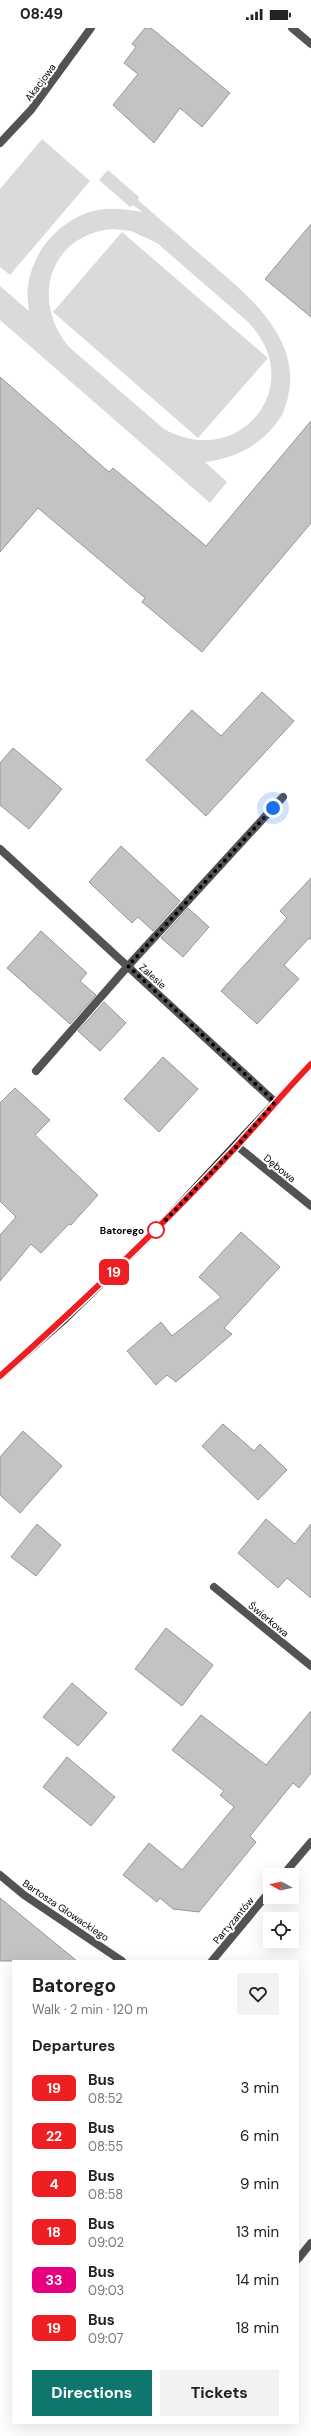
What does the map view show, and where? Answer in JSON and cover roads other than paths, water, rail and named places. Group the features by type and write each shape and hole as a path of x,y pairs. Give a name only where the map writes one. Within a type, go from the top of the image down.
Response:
{"street":[{"name":"Akacjowa","path":"0,143 31,110 91,28"},
{"path":"292,28 311,44"},
{"path":"36,1072 128,966 283,797"},
{"name":"Zalesie","path":"0,849 275,1102"},
{"path":"0,1376 107,1279 237,1146 275,1102 311,1064"},
{"name":"Dębowa","path":"237,1146 311,1206"},
{"name":"Świerkowa","path":"214,1587 311,1666"},
{"path":"289,1868 311,1842"},
{"name":"Bartosza Głowackiego","path":"0,1875 24,1895 121,1960"},
{"name":"Partyzantów","path":"213,1960 263,1899"},
{"path":"299,2258 311,2243"}],"place":[{"name":"Batorego","path":"156,1230"}]}
